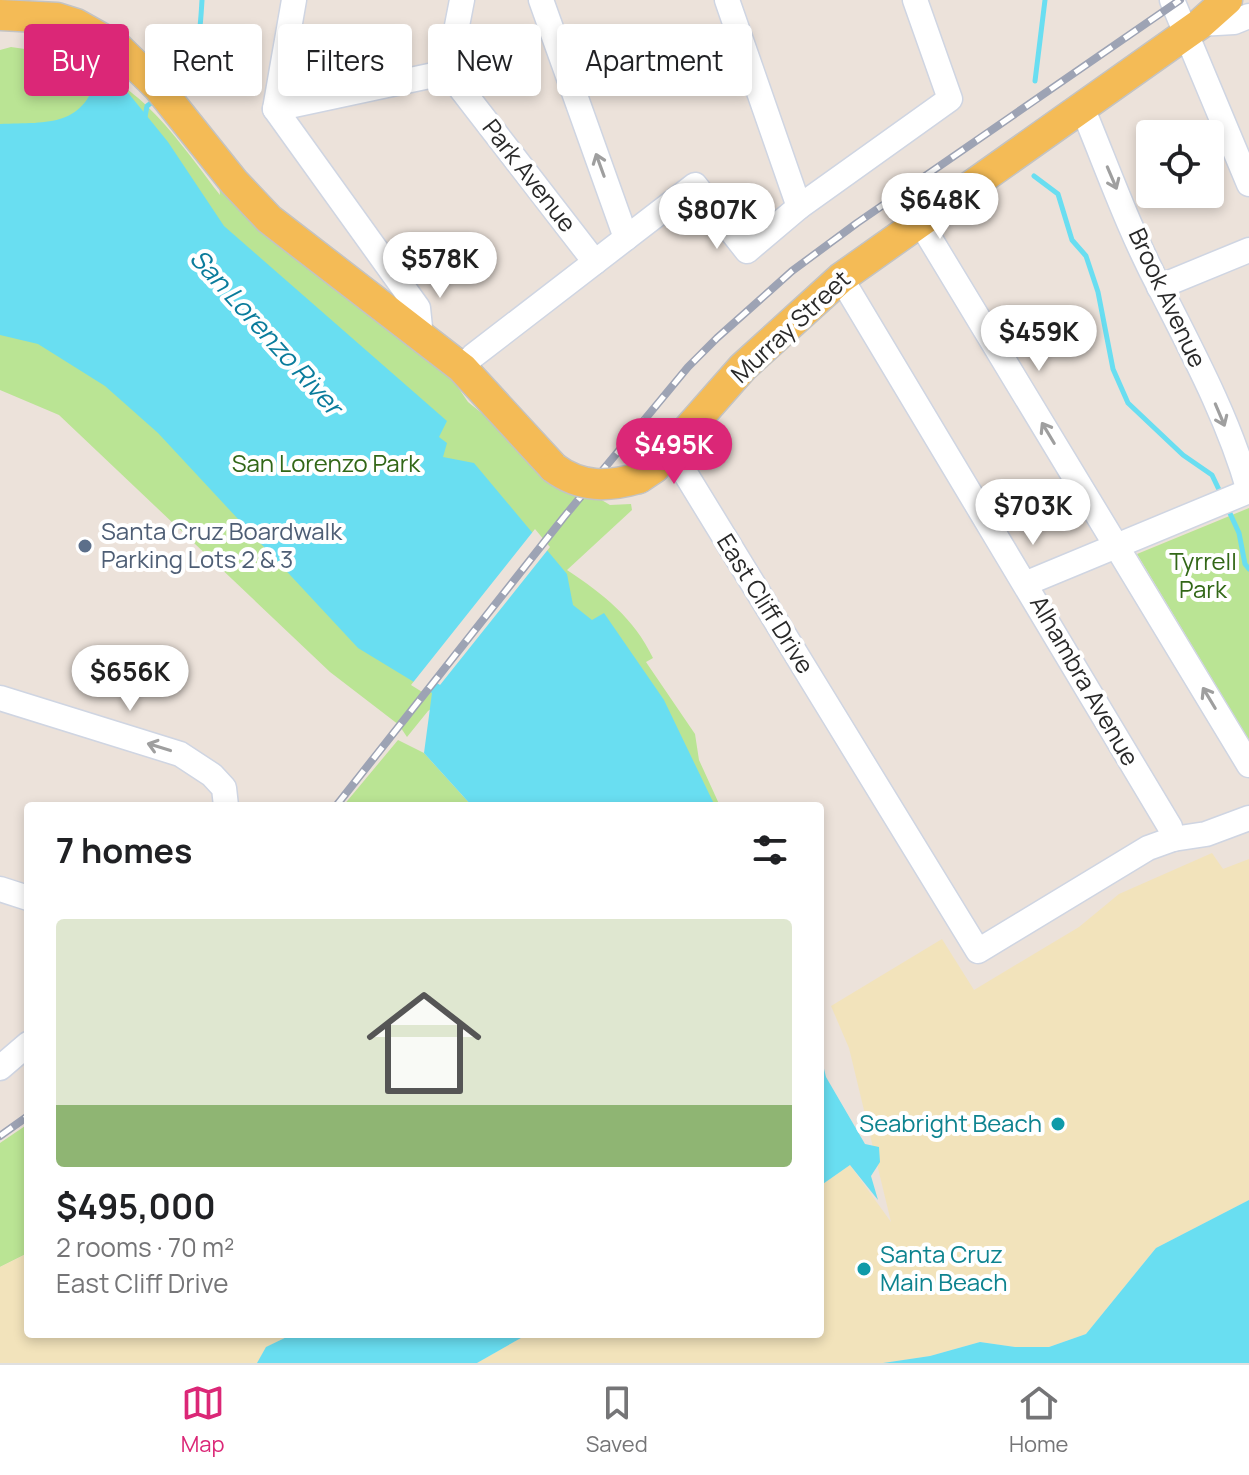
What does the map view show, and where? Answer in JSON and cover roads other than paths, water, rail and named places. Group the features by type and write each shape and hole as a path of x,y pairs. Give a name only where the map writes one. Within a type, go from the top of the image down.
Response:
{"main road":[{"name":"Murray Street","path":"671,450 743,367 841,278 1192,29 1227,0"},
{"path":"0,15 57,18 93,33 139,65 234,182 269,219 462,368 554,468 566,477 592,485 639,478 671,450"}],"street":[{"path":"294,0 275,109 402,286 411,329"},
{"path":"457,24 462,0"},
{"path":"541,0 626,238"},
{"path":"727,0 799,207"},
{"path":"462,368 473,356 695,185 747,251 799,207 950,99 915,0"},
{"path":"1173,2 1192,29 1249,184"},
{"name":"Murray Street","path":"1192,29 1234,22 1249,16"},
{"path":"275,109 428,76"},
{"name":"Park Avenue","path":"467,96 595,262"},
{"name":"Brook Avenue","path":"1082,107 1159,287 1184,329 1242,467 1249,491"},
{"path":"920,222 1249,765"},
{"path":"1159,287 1249,250"},
{"name":"Alhambra Avenue","path":"841,278 1027,583 1170,827 1173,839"},
{"name":"East Cliff Drive","path":"671,450 978,951 1148,848 1173,839 1206,834 1249,818"},
{"path":"1027,583 1249,491"},
{"path":"0,698 180,754 212,775 225,797"},
{"path":"0,889 24,897"},
{"path":"0,1068 24,1047"}],"water":[{"name":"San Lorenzo Park","path":"129,94 168,142 224,226 447,421 439,437 447,443 443,457 474,463 567,574 573,605 592,620 604,613 664,700 713,802 468,802 424,753 432,693 358,648 158,433 105,386 38,344 0,335 0,124 63,118 85,103 89,96"},
{"path":"824,1069 865,1144 879,1147 880,1162 871,1176 878,1200 850,1165 824,1183"},
{"path":"1249,1200 1249,1363 883,1363 930,1356 980,1342 1015,1347 1049,1347 1086,1334 1156,1248"},
{"path":"285,1338 521,1338 477,1363 257,1363 266,1347"}],"waterway":[{"path":"200,24 202,0"},
{"path":"1035,81 1045,0"},
{"path":"145,117 147,106 155,100"},
{"path":"1034,176 1058,194 1072,240 1086,256 1098,292 1113,369 1128,403 1183,455 1212,475 1222,496"},
{"path":"1228,509 1239,533 1245,564 1249,569"}],"railway":[{"path":"339,802 564,517 688,367 717,338 792,271 857,223 1180,0"},
{"path":"0,1136 24,1119"}],"place":[{"name":"Santa Cruz Boardwalk Parking Lots 2 & 3","path":"85,546"},
{"name":"Seabright Beach","path":"1058,1124"},
{"name":"Santa Cruz Main Beach","path":"864,1269"}],"water label":[{"name":"San Lorenzo River","path":"266,332"}],"park label":[{"name":"Tyrrell Park","path":"1203,576"}]}
